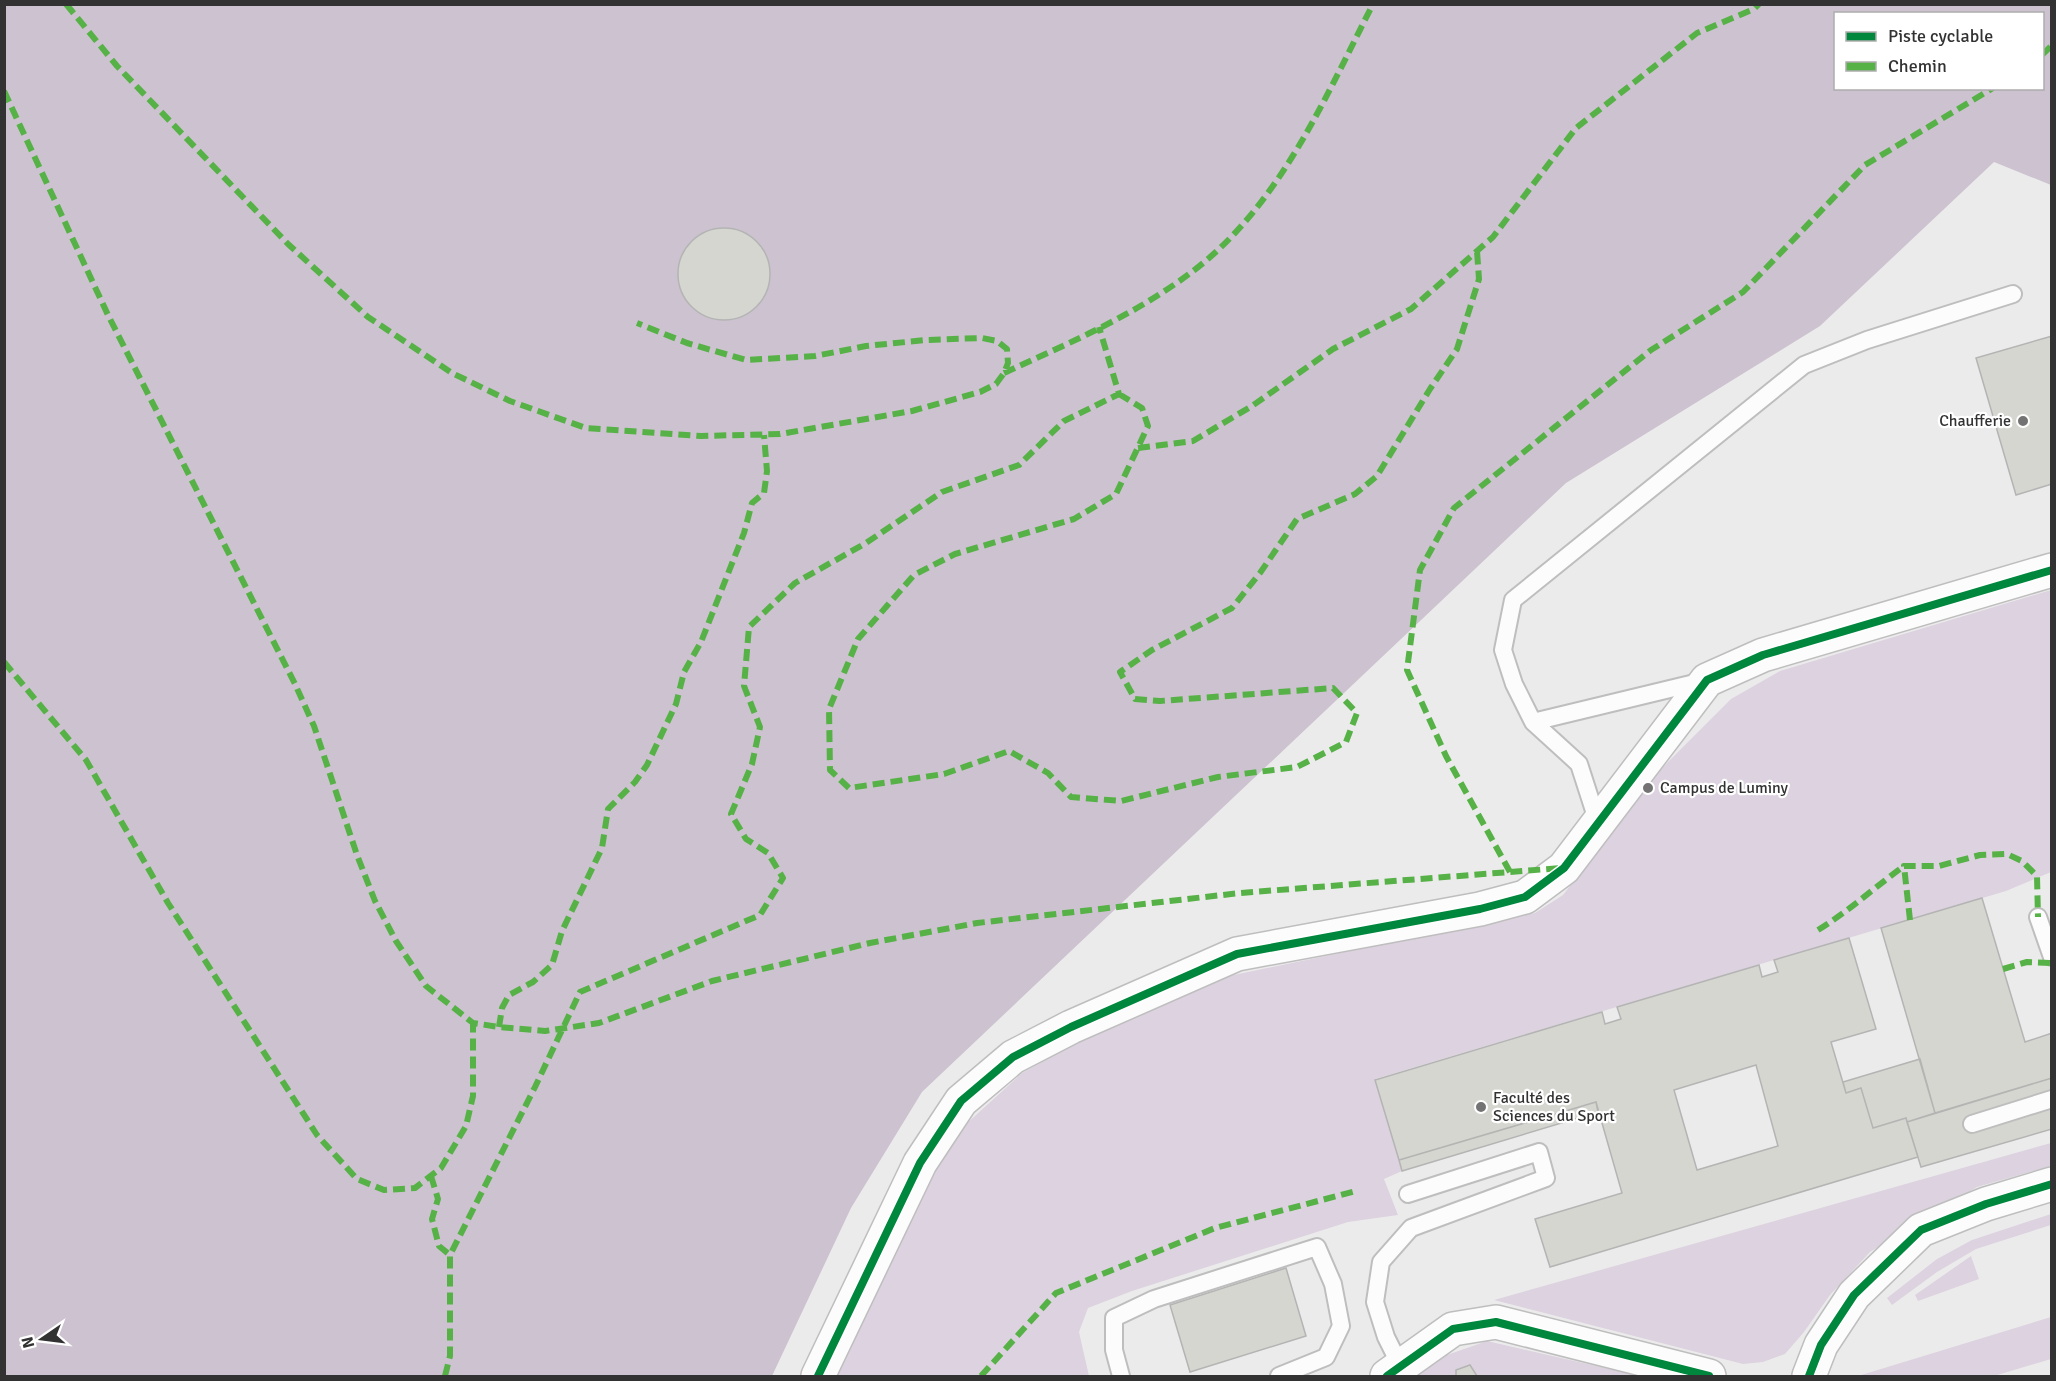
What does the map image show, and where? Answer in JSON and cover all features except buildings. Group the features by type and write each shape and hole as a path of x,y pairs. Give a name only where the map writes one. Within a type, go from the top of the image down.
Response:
{"street":[{"path":"819,1377 920,1163 961,1101 1013,1057 1071,1027 1237,954 1480,909 1525,897 1564,868 1707,680 1763,655 2052,570"},
{"path":"1809,1377 1821,1345 1854,1295 1921,1230 1986,1204 2052,1184"},
{"path":"1394,1372 1453,1329 1496,1322 1709,1377"}],"lane":[{"path":"1598,823 1580,764 1533,722 1514,684 1503,650 1513,600 1804,365 1867,340 2013,294"},
{"path":"1533,722 1707,680"},
{"path":"2038,917 2052,957"},
{"path":"1972,1124 2052,1099"},
{"path":"1394,1372 1375,1302 1381,1262 1411,1228 1546,1178 1539,1152 1408,1194"},
{"path":"1121,1377 1114,1350 1114,1318 1154,1299 1317,1247 1333,1284 1341,1326 1326,1357 1280,1377"}],"shaded area":[{"path":"5,4 2051,5 2051,185 1994,162 1820,326 1566,483 922,1092 851,1208 772,1376 5,1376"},
{"path":"2051,590 2051,872 2006,891 1375,1079 1402,1171 1384,1179 1398,1215 1348,1222 1132,1291 1088,1308 1079,1332 1089,1376 836,1376 923,1185 954,1135 1022,1073 1102,1029 1224,977 1535,913 1563,895 1656,774 1731,699 1780,671"},
{"path":"2051,1143 2051,1166 1977,1187 1870,1252 1830,1295 1785,1354 1763,1362 1743,1364 1494,1300"},
{"path":"2051,1214 2051,1225 1976,1249 1937,1272 1892,1305 1887,1298 1937,1259 1972,1240"},
{"path":"1971,1256 1979,1279 1918,1301 1915,1295"},
{"path":"2051,1317 2051,1359 1994,1376 1858,1376"},
{"path":"1487,1341 1640,1376 1417,1376 1444,1356"}],"marked path":[{"path":"66,4 117,66 288,244 368,317 452,373 510,401 586,428 701,436 780,434 912,411 980,392 996,384 1008,363 1007,349 997,341 982,338 926,340 866,346 815,356 746,360 687,343 637,323"},
{"path":"1004,373 1099,328 1145,303 1189,274 1220,248 1248,218 1296,151 1373,4"},
{"path":"1138,448 1193,441 1252,406 1333,349 1411,309 1493,237 1576,128 1697,33 1754,9 1759,4"},
{"path":"2044,53 2052,45"},
{"path":"1510,872 1446,756 1407,670 1420,570 1454,508 1651,350 1743,292 1865,165 1990,90"},
{"path":"4,91 108,315 295,684 314,726 357,855 375,901 396,941 426,986 473,1023 545,1031 599,1023 712,981 870,943 977,923 1240,893 1561,868"},
{"path":"1119,394 1142,408 1148,426 1116,494 1074,519 955,554 914,575 858,639 829,709 830,770 849,788 944,774 1009,751 1048,773 1071,797 1121,801 1218,777 1297,767 1346,742 1357,713 1333,688 1160,701 1135,699 1120,672 1152,650 1232,608 1260,573 1297,519 1355,494 1377,476 1457,349 1479,279 1477,251"},
{"path":"445,1376 450,1356 450,1255 580,992 760,915 783,878 768,853 746,839 731,814 752,764 760,727 744,686 749,627 795,583 866,543 942,492 1019,465 1064,421 1119,394 1099,327"},
{"path":"499,1027 502,1008 509,995 533,982 552,965 562,931 602,848 608,809 635,782 647,765 676,704 684,672 701,642 744,533 752,503 764,493 767,471 764,435"},
{"path":"4,662 86,760 168,903 317,1135 357,1179 384,1190 415,1188 441,1168 466,1126 473,1096 473,1023"},
{"path":"1910,920 1904,866 1939,866 1980,855 2007,854 2022,861 2037,876 2038,917"},
{"path":"1818,930 1904,866"},
{"path":"2003,969 2027,962 2052,963"},
{"path":"431,1176 438,1199 432,1219 439,1246 450,1255"},
{"path":"981,1376 1056,1293 1215,1228 1356,1191"}],"cycle path":[{"path":"818,1376 920,1163 961,1101 1013,1057 1071,1027 1237,954 1480,909 1525,897 1564,868 1707,680 1763,655 2052,570"},
{"path":"1809,1376 1821,1345 1854,1295 1921,1230 1986,1204 2052,1184"},
{"path":"1387,1376 1453,1329 1496,1322 1709,1376"}],"place":[{"name":"Chaufferie","path":"2023,421"},
{"name":"Campus de Luminy","path":"1648,788"},
{"name":"Faculté des Sciences du Sport","path":"1481,1107"}]}
